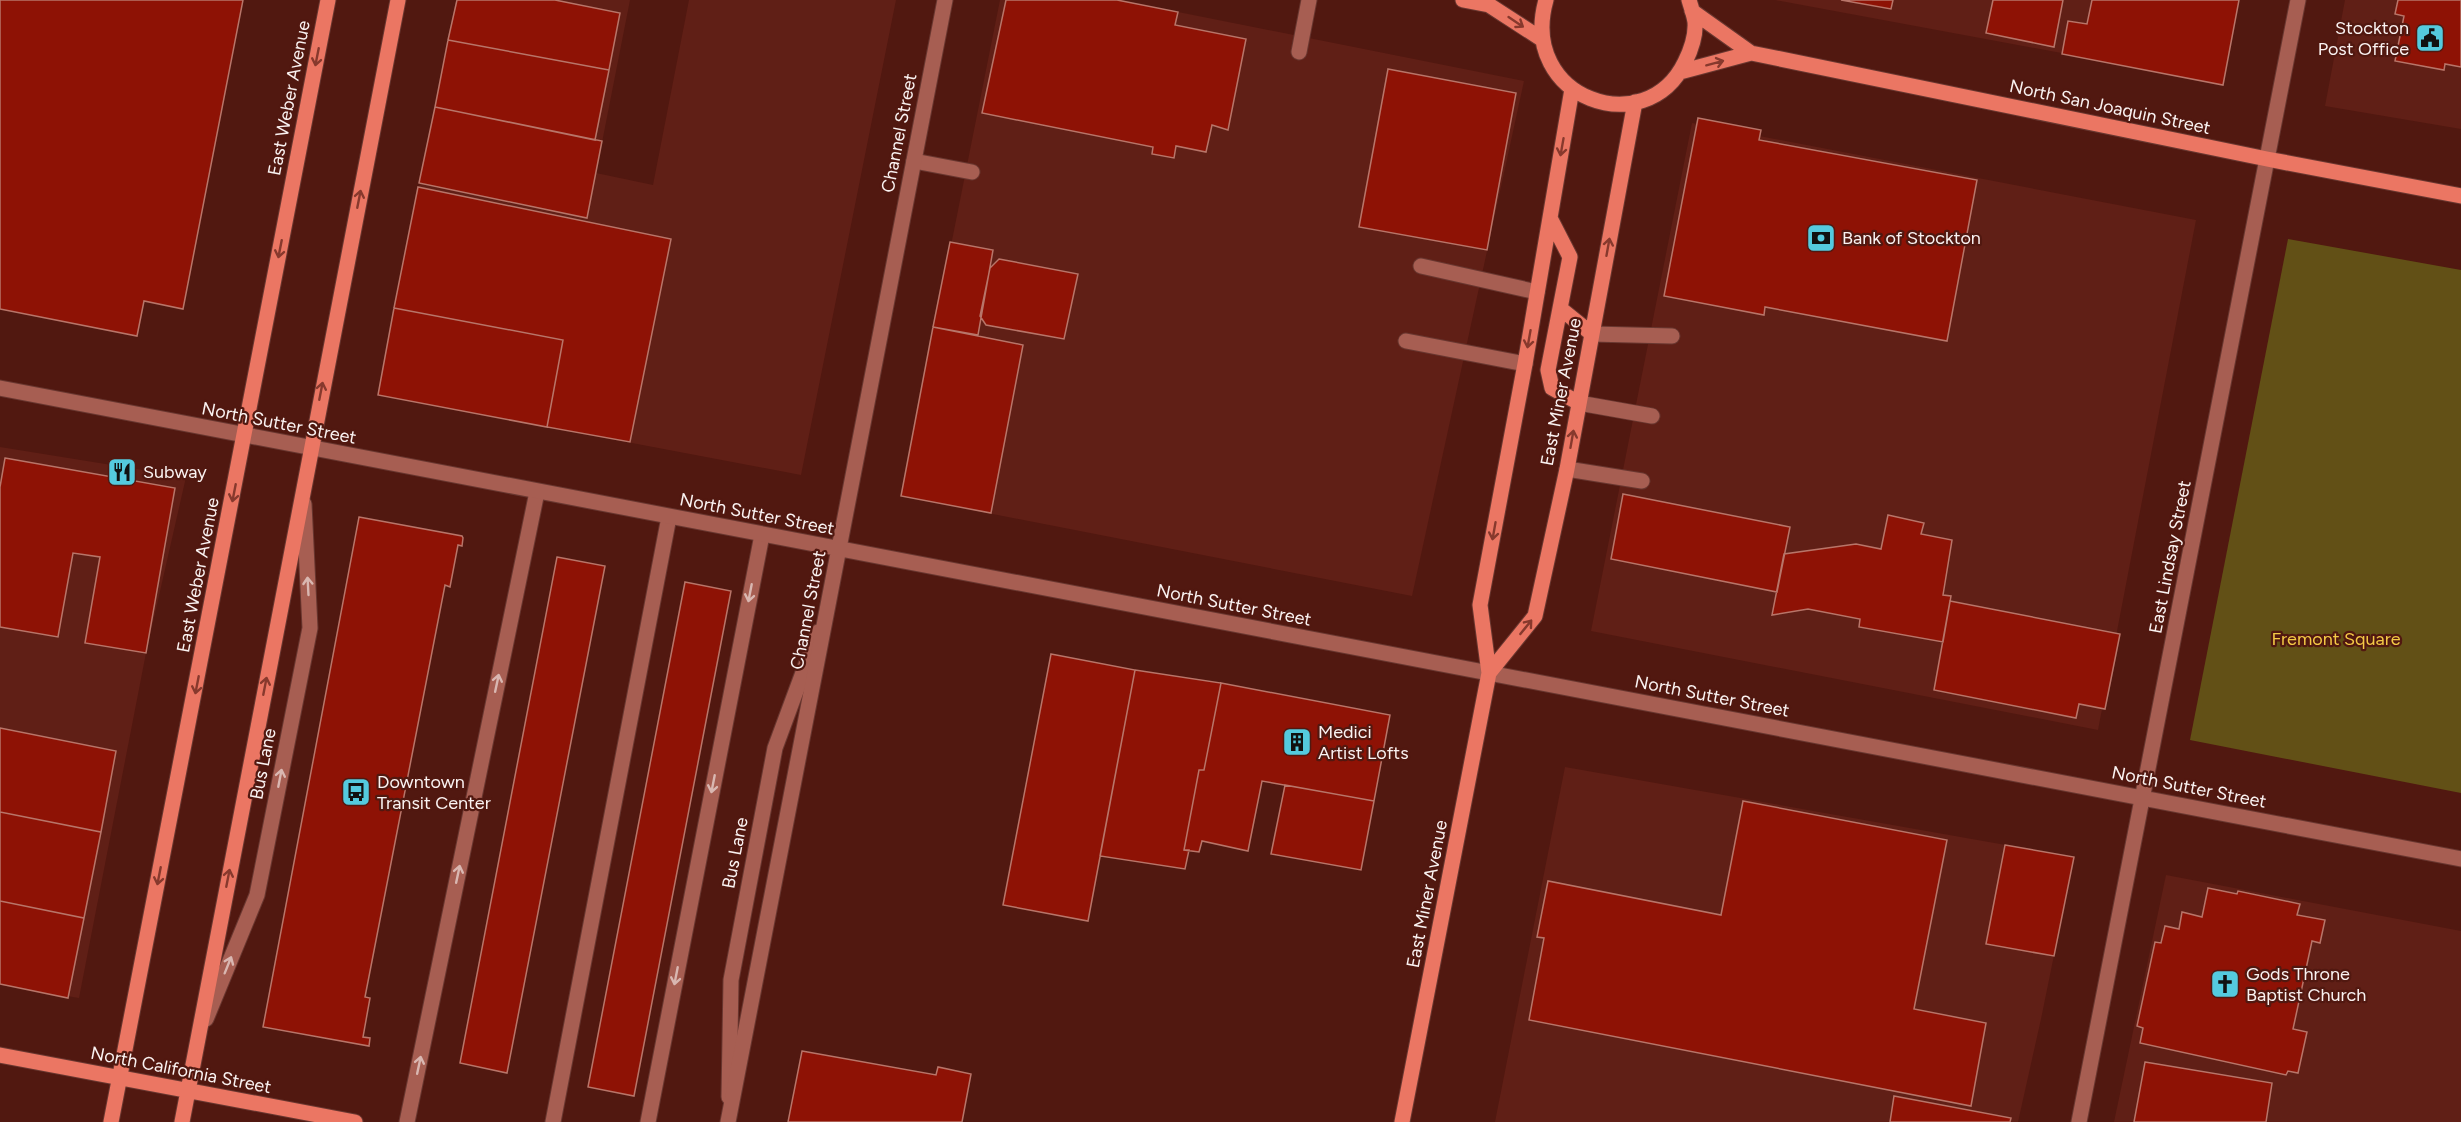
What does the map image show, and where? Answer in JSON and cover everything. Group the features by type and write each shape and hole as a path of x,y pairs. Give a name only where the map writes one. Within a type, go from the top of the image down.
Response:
{"street":[{"name":"East Weber Avenue","path":"111,1122 328,0"},
{"path":"182,1122 398,0"},
{"name":"Channel Street","path":"728,1122 945,0"},
{"path":"1299,52 1309,0"},
{"path":"1463,0 1489,5 1543,40"},
{"path":"1489,5 1505,0"},
{"path":"1546,0 1541,25 1544,49 1555,71 1572,89 1593,100 1617,104 1635,102 1663,90 1680,72 1692,49 1695,22 1690,5"},
{"name":"East Lindsay Street","path":"2079,1122 2298,0"},
{"name":"North San Joaquin Street","path":"1690,5 1751,53 2267,159 2461,196"},
{"name":"North San Joaquin Street","path":"1680,72 1751,53"},
{"name":"East Miner Avenue","path":"1402,1122 1489,673 1480,605 1525,364 1572,89"},
{"name":"East Miner Avenue","path":"1489,673 1535,616 1567,469 1635,102"},
{"path":"914,161 972,172"},
{"path":"1550,218 1570,257 1548,370 1552,388 1579,403 1653,416"},
{"path":"1421,266 1537,292"},
{"path":"1561,309 1592,334 1672,336"},
{"path":"1406,341 1525,364"},
{"name":"North Sutter Street","path":"0,388 2461,859"},
{"path":"1567,469 1642,481"},
{"name":"Bus Lane","path":"198,1038 257,895 310,628 303,486"},
{"path":"407,1122 537,492"},
{"path":"553,1122 669,517"},
{"path":"648,1122 762,535"},
{"name":"Bus Lane","path":"728,1122 731,980 775,748 830,602"},
{"name":"North California Street","path":"0,1055 355,1122"}],"shaded area":[{"path":"456,0 630,0 596,173 653,185 689,0 896,0 801,475 378,395"},
{"path":"1000,0 1118,0 1524,81 1412,596 901,496"},
{"path":"1775,0 2239,0 2223,83"},
{"path":"2345,0 2461,0 2461,129 2325,106"},
{"path":"1692,123 2196,220 2098,730 1591,631"},
{"path":"0,447 186,477 146,653 79,998 0,985"},
{"path":"1565,767 2074,857 2018,1122 1495,1122"},
{"path":"2166,875 2461,931 2461,1122 2114,1122"}],"green space":[{"name":"Fremont Square","path":"2288,239 2461,270 2461,793 2190,740"}],"building":[{"path":"0,0 243,0 183,309 144,301 137,336 0,309"},
{"path":"457,0 555,0 620,13 609,70 448,40"},
{"path":"1006,0 1117,0 1178,12 1175,25 1246,39 1228,130 1212,125 1206,152 1176,146 1174,158 1152,154 1153,147 982,113"},
{"path":"1841,0 1893,0 1891,9"},
{"path":"1993,0 2063,0 2054,47 1986,33"},
{"path":"2092,0 2239,0 2223,85 2062,54 2068,21 2087,24"},
{"name":"Stockton Post Office","path":"2398,0 2461,0 2461,67 2445,64 2444,70 2395,61 2404,16 2395,14"},
{"path":"448,40 609,70 595,140 435,107"},
{"path":"1388,69 1516,93 1487,250 1359,227"},
{"path":"435,107 602,141 587,218 419,183"},
{"name":"Bank of Stockton","path":"1698,118 1761,130 1759,140 1977,180 1947,341 1765,307 1764,315 1664,296"},
{"path":"418,187 671,239 630,442 547,427 563,340 394,308"},
{"path":"950,242 993,250 978,335 933,327"},
{"path":"999,259 1078,274 1064,339 986,325 980,316 990,268"},
{"path":"394,308 563,340 547,427 378,395"},
{"path":"933,327 1023,345 991,513 901,496"},
{"path":"5,458 175,488 146,653 85,643 100,557 73,553 58,637 0,627 0,487"},
{"path":"1623,494 1790,527 1777,592 1611,559"},
{"path":"1888,515 1924,523 1921,534 1952,540 1943,595 1951,596 1943,642 1859,627 1860,619 1808,609 1772,615 1784,554 1856,544 1881,549"},
{"name":"Downtown Transit Center","path":"359,517 463,538 462,546 458,545 450,587 445,585 365,997 370,998 363,1037 370,1038 369,1046 263,1027"},
{"path":"557,557 605,566 507,1073 460,1063"},
{"path":"685,582 731,591 634,1096 588,1087"},
{"path":"1950,601 2120,634 2105,709 2079,704 2076,718 1934,690"},
{"path":"1051,654 1135,670 1088,921 1003,905"},
{"path":"1135,670 1221,683 1204,770 1199,770 1184,850 1189,850 1185,869 1100,856"},
{"name":"Medici Artist Lofts","path":"1221,683 1390,715 1374,801 1262,781 1248,851 1202,841 1199,852 1184,850 1199,770 1204,770"},
{"path":"0,728 116,751 101,832 0,812"},
{"path":"1285,785 1374,801 1361,870 1271,854"},
{"path":"1743,801 1947,840 1914,1009 1986,1023 1971,1106 1529,1020 1544,938 1537,937 1548,881 1721,915"},
{"path":"0,812 101,832 84,918 0,901"},
{"path":"2005,845 2074,857 2054,956 1986,944"},
{"name":"Gods Throne Baptist Church","path":"2208,888 2237,894 2238,891 2300,904 2297,915 2325,920 2320,943 2312,941 2293,1029 2307,1032 2298,1073 2288,1071 2286,1075 2140,1043 2143,1028 2137,1026 2155,942 2161,943 2165,926 2179,929 2182,912 2202,917"},
{"path":"0,901 84,918 68,998 0,984"},
{"path":"802,1051 936,1075 938,1067 971,1074 962,1122 788,1122"},
{"path":"2145,1062 2272,1083 2266,1122 2134,1122"},
{"path":"1894,1096 2011,1118 2010,1122 1890,1122"}],"place":[{"name":"Stockton Post Office","path":"2430,38"},
{"name":"Bank of Stockton","path":"1821,238"},
{"name":"Subway","path":"122,472"},
{"name":"Medici Artist Lofts","path":"1297,742"},
{"name":"Downtown Transit Center","path":"356,792"},
{"name":"Gods Throne Baptist Church","path":"2225,984"}]}
